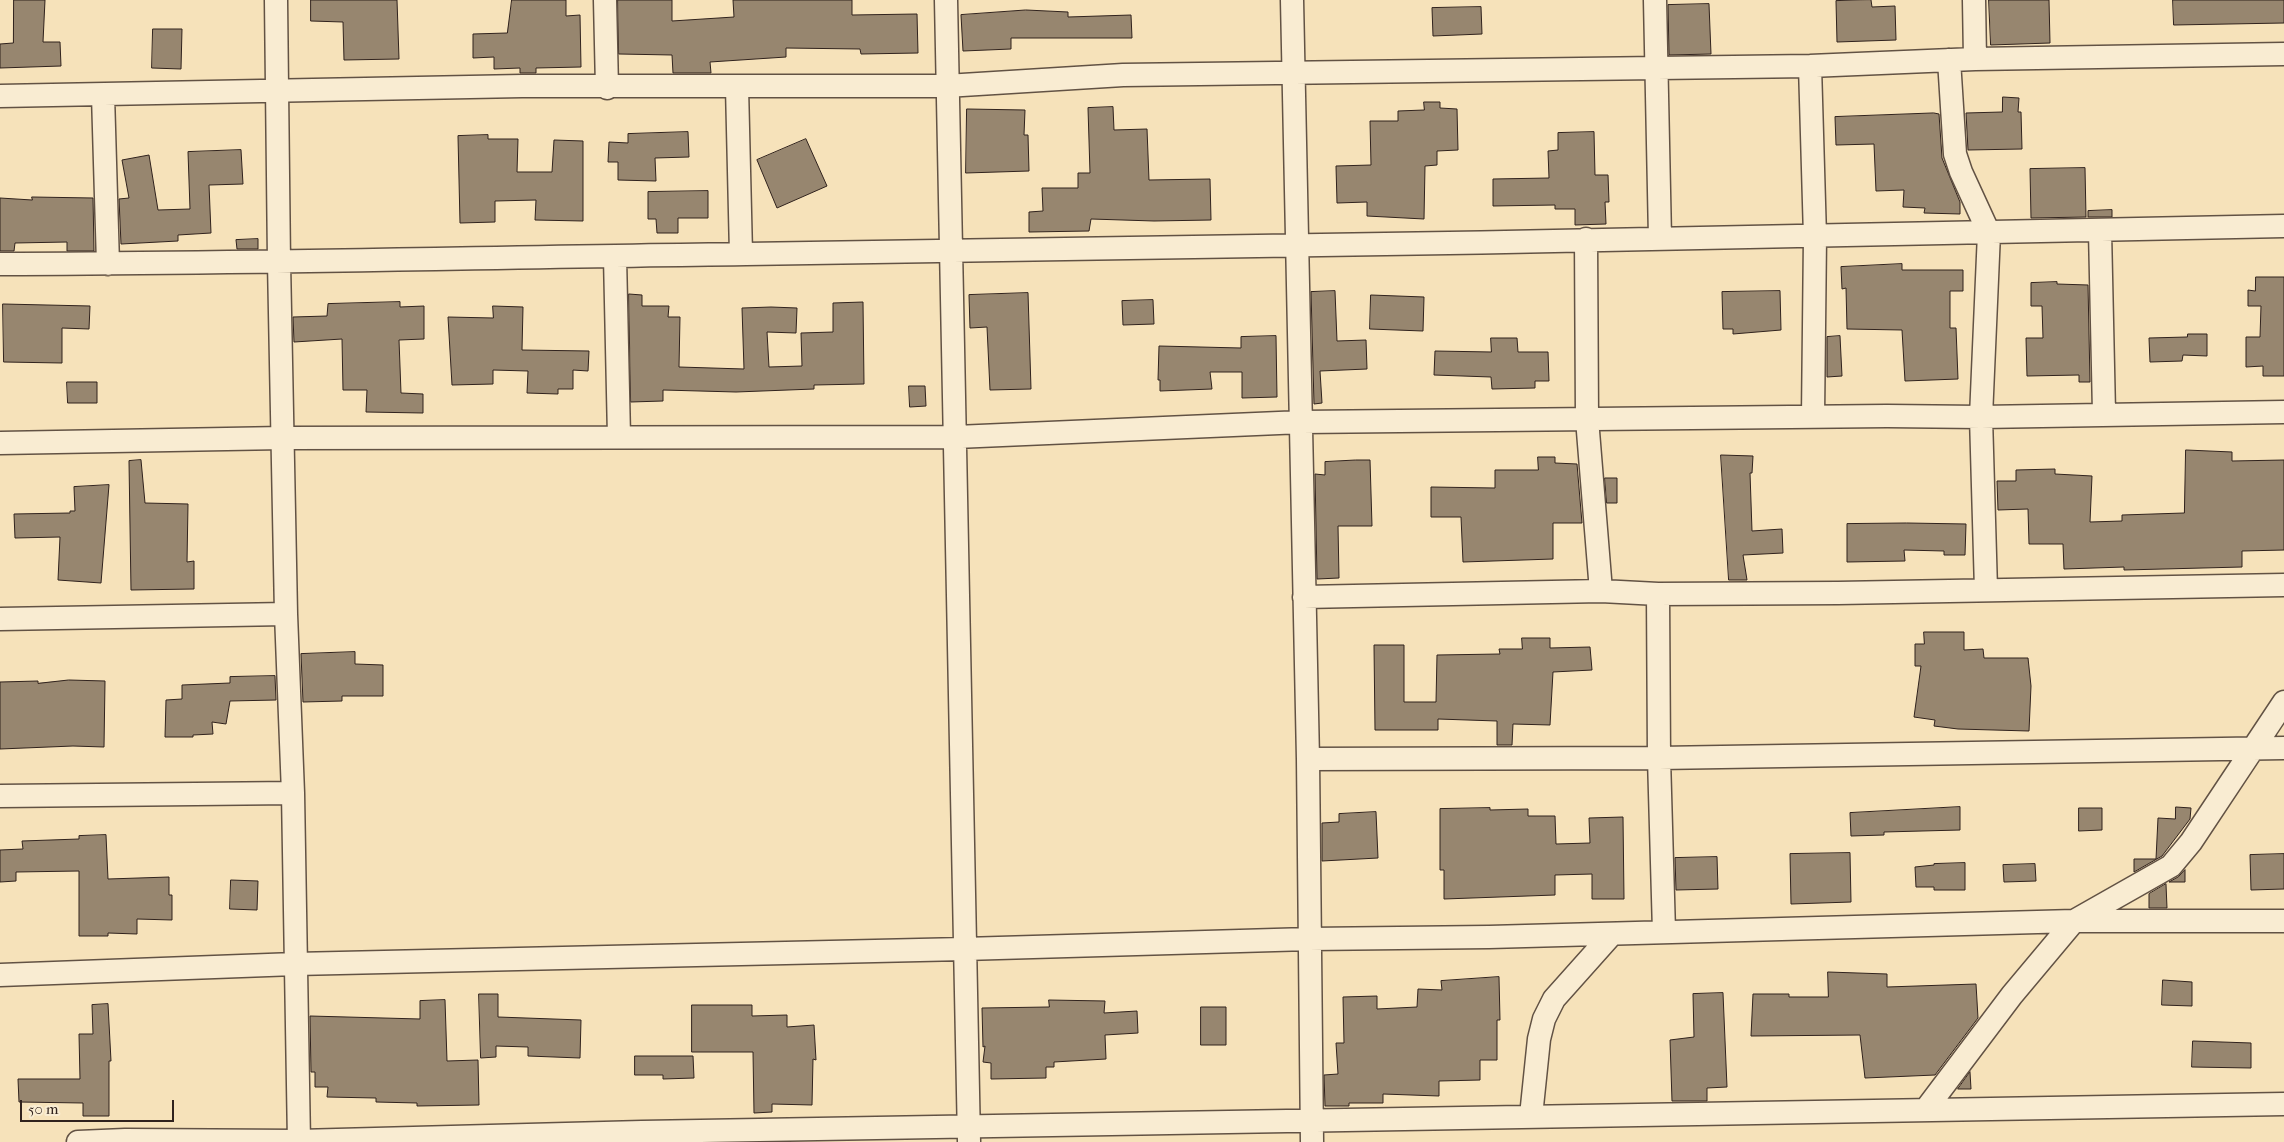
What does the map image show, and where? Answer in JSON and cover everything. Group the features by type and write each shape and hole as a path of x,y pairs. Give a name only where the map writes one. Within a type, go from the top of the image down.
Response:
{"street":[{"path":"276,0 279,262 286,614 293,793 298,1142"},
{"path":"605,0 606,88"},
{"path":"946,0 946,86 952,252 969,1134"},
{"path":"1292,0 1308,759 1312,1131"},
{"path":"1655,0 1660,238"},
{"path":"1974,0 1975,59"},
{"path":"0,96 522,86 606,88 946,86 1122,75 1294,71 1810,66 1975,59 2284,54"},
{"path":"1949,60 1955,154 1961,172 1989,233 1981,417 1986,590"},
{"path":"1810,66 1815,237 1813,416"},
{"path":"737,87 741,254"},
{"path":"103,95 108,264"},
{"path":"0,264 279,262 952,252 1586,239 1815,237 2284,226"},
{"path":"2100,231 2104,413"},
{"path":"1586,239 1587,419 1602,591"},
{"path":"615,257 619,437"},
{"path":"0,443 283,438 956,437 1302,422 1813,416 1981,417 2104,413 2284,412"},
{"path":"1304,597 1602,591 1658,594 2092,590 2284,585"},
{"path":"1658,594 1659,758 1664,932"},
{"path":"0,619 286,614"},
{"path":"1926,1109 2012,995 2074,922 2171,866 2191,842 2284,702"},
{"path":"1308,759 1659,758 2284,748"},
{"path":"0,796 293,793"},
{"path":"0,974 295,964 1309,939 1612,934 2074,922 2284,921"},
{"path":"1531,1116 1539,1039 1544,1019 1554,999 1612,934"},
{"path":"78,1142 125,1140 298,1142 652,1132 969,1134 1312,1131 1531,1116 2284,1104"}],"building":[{"path":"14,0 45,0 43,42 60,42 61,66 0,68 0,44 13,43"},
{"path":"311,0 397,0 399,59 344,60 343,22 311,21"},
{"path":"512,0 566,0 566,16 580,15 581,67 536,68 536,73 520,73 520,68 494,69 494,57 473,58 473,34 507,33"},
{"path":"618,0 672,0 672,21 734,17 733,0 852,0 852,15 917,14 918,53 861,54 860,49 786,48 786,57 710,62 711,73 673,73 672,55 619,54"},
{"path":"1871,0 1872,7 1895,6 1896,40 1837,42 1836,1"},
{"path":"1989,0 2049,0 2050,43 1991,45"},
{"path":"2173,0 2284,0 2284,23 2174,25"},
{"path":"1709,4 1711,54 1669,55 1668,5"},
{"path":"1481,7 1482,34 1433,36 1432,8"},
{"path":"1026,10 1068,12 1068,17 1131,15 1132,38 1011,38 1011,49 963,51 961,15"},
{"path":"153,29 182,29 181,69 152,68"},
{"path":"2003,97 2019,98 2018,112 2021,112 2022,149 1968,150 1966,113 2002,112"},
{"path":"1424,102 1440,102 1440,108 1457,109 1458,150 1437,151 1437,165 1425,166 1424,219 1367,216 1367,202 1337,203 1336,166 1371,165 1370,121 1398,121 1398,111 1424,110"},
{"path":"1113,107 1114,130 1147,129 1149,180 1210,179 1211,220 1091,219 1089,231 1029,232 1029,212 1043,211 1042,188 1078,188 1078,173 1090,173 1088,108"},
{"path":"967,109 1025,110 1024,135 1028,135 1029,171 966,173"},
{"path":"1939,114 1942,158 1960,202 1960,214 1924,213 1925,208 1903,207 1904,190 1876,191 1874,144 1836,145 1835,117"},
{"path":"688,132 689,157 655,158 656,181 618,180 618,162 608,162 609,142 628,143 628,134"},
{"path":"1594,132 1595,175 1608,175 1609,202 1605,202 1606,224 1575,225 1575,209 1555,209 1555,205 1493,206 1493,179 1549,178 1548,151 1558,150 1558,133"},
{"path":"488,135 488,139 518,139 517,172 552,172 554,140 583,141 583,221 535,220 536,200 495,201 495,222 460,223 458,136"},
{"path":"806,139 827,186 777,208 757,160"},
{"path":"241,150 243,184 209,185 211,233 178,235 178,241 121,244 119,199 129,198 122,160 149,155 158,210 190,209 188,152"},
{"path":"2085,168 2086,217 2031,218 2030,169"},
{"path":"708,191 708,218 678,218 678,233 657,233 656,219 648,219 648,192"},
{"path":"32,197 93,198 94,251 67,251 67,242 15,243 14,251 0,251 0,198 32,200"},
{"path":"2112,210 2112,217 2088,217 2088,211"},
{"path":"258,239 258,249 237,249 236,240"},
{"path":"1902,264 1902,270 1963,270 1963,291 1950,291 1950,328 1956,328 1958,379 1905,381 1902,330 1847,329 1846,288 1842,289 1841,267"},
{"path":"2256,277 2284,277 2284,376 2263,376 2263,366 2246,367 2246,337 2260,337 2261,306 2248,306 2248,290 2255,291"},
{"path":"2057,282 2057,284 2088,285 2090,382 2079,382 2079,375 2027,376 2026,338 2043,338 2042,306 2031,306 2031,283"},
{"path":"1335,291 1337,341 1366,340 1367,369 1320,371 1322,403 1314,404 1311,292"},
{"path":"1780,291 1781,330 1733,334 1733,329 1723,329 1722,292"},
{"path":"1028,293 1031,389 990,390 987,327 970,328 969,295"},
{"path":"629,294 642,295 642,306 669,306 668,317 680,317 679,367 744,369 742,308 771,307 797,308 796,333 767,332 769,367 802,366 801,333 833,332 833,303 863,302 864,384 814,385 814,389 736,392 663,390 663,401 631,402"},
{"path":"1371,295 1424,297 1423,331 1370,329"},
{"path":"1153,300 1154,324 1123,325 1122,301"},
{"path":"400,302 400,307 424,306 424,339 399,340 401,393 423,394 423,413 366,412 367,390 343,390 342,339 294,342 293,317 327,316 328,304"},
{"path":"3,304 90,306 89,329 62,328 62,363 4,362"},
{"path":"493,306 523,307 522,350 589,351 588,371 573,370 573,389 558,389 558,394 527,393 528,371 493,370 493,384 452,385 448,317 493,318"},
{"path":"2188,334 2207,334 2207,356 2183,355 2182,361 2150,362 2149,338 2187,337"},
{"path":"1276,336 1277,397 1242,398 1242,372 1210,372 1212,389 1160,391 1160,380 1158,380 1159,346 1241,348 1241,337"},
{"path":"1840,336 1842,376 1827,377 1827,337"},
{"path":"1491,338 1517,338 1518,352 1548,352 1549,381 1535,381 1535,388 1492,389 1491,377 1434,375 1435,351 1491,352"},
{"path":"67,382 97,382 97,403 68,403"},
{"path":"909,386 925,386 926,406 910,407"},
{"path":"2186,450 2232,452 2232,461 2284,460 2284,550 2242,551 2242,567 2124,570 2124,567 2064,569 2063,544 2029,544 2028,509 1998,510 1997,481 2016,481 2016,470 2055,469 2055,474 2092,476 2090,522 2122,521 2122,515 2184,513"},
{"path":"1721,455 1753,456 1752,473 1750,473 1752,531 1782,529 1783,553 1743,555 1747,580 1729,580"},
{"path":"1538,457 1555,457 1555,463 1577,464 1582,523 1553,523 1553,559 1463,562 1461,517 1431,517 1431,487 1495,488 1495,470 1538,470"},
{"path":"141,460 145,503 188,504 187,562 194,561 194,589 131,590 129,461"},
{"path":"1370,460 1372,526 1338,526 1339,578 1317,579 1315,474 1325,475 1325,462"},
{"path":"1605,478 1617,478 1617,503 1607,503"},
{"path":"109,485 101,583 58,580 60,537 15,538 14,514 70,513 70,511 75,511 74,487"},
{"path":"1847,524 1966,524 1965,555 1944,555 1944,551 1904,550 1905,561 1847,562"},
{"path":"1924,632 1964,632 1964,650 1983,649 1984,658 2028,658 2031,686 2029,731 1958,729 1934,726 1935,720 1914,717 1921,666 1915,666 1915,644 1924,644"},
{"path":"1522,638 1550,638 1550,648 1590,647 1592,670 1553,672 1550,725 1513,724 1512,745 1497,745 1497,721 1438,719 1438,730 1375,730 1374,645 1404,645 1404,702 1436,702 1437,655 1500,654 1499,649 1522,649"},
{"path":"355,652 355,664 383,665 383,696 342,696 342,701 303,702 301,654"},
{"path":"275,676 276,700 230,701 226,724 212,722 213,734 193,735 193,737 165,737 166,700 182,699 182,685 230,683 230,677"},
{"path":"69,680 105,681 104,747 73,746 0,749 0,682 38,681 38,683"},
{"path":"1960,807 1960,830 1884,832 1884,835 1851,836 1850,813"},
{"path":"2176,807 2191,808 2190,819 2162,856 2134,872 2134,859 2156,859 2158,818 2175,819"},
{"path":"1490,808 1490,810 1528,809 1528,816 1555,816 1556,844 1590,843 1589,818 1623,817 1624,899 1592,899 1592,874 1555,875 1555,895 1444,899 1444,870 1440,870 1440,809"},
{"path":"2079,808 2102,808 2102,830 2079,831"},
{"path":"1376,812 1378,858 1322,861 1322,823 1339,822 1339,814"},
{"path":"106,835 108,879 169,877 169,895 172,895 172,920 137,919 137,934 108,933 108,936 79,936 79,871 16,872 16,881 0,882 0,850 23,849 22,841 79,839 79,836"},
{"path":"1850,853 1851,902 1791,904 1790,854"},
{"path":"2284,854 2284,889 2251,890 2250,855"},
{"path":"1717,857 1718,889 1676,890 1675,858"},
{"path":"1965,863 1965,890 1934,890 1934,887 1916,887 1915,867"},
{"path":"2035,864 2036,881 2004,882 2003,865"},
{"path":"2185,870 2185,882 2169,882 2178,877"},
{"path":"231,880 258,881 257,910 230,909"},
{"path":"2166,884 2167,908 2149,908 2149,894"},
{"path":"1828,972 1887,974 1887,987 1976,984 1978,1018 1935,1075 1865,1078 1860,1035 1751,1036 1753,994 1789,994 1789,997 1828,997"},
{"path":"1499,977 1500,1020 1497,1020 1497,1060 1480,1060 1480,1080 1439,1081 1439,1096 1383,1094 1383,1103 1349,1103 1349,1106 1325,1106 1324,1075 1338,1074 1336,1043 1344,1043 1343,997 1377,996 1377,1009 1417,1007 1418,989 1442,990 1441,981"},
{"path":"2163,980 2192,982 2192,1006 2162,1005"},
{"path":"1723,993 1727,1087 1707,1088 1707,1101 1672,1101 1670,1040 1694,1037 1693,994"},
{"path":"479,994 498,994 498,1017 581,1020 580,1058 528,1056 528,1047 496,1046 496,1057 481,1058"},
{"path":"445,1000 447,1061 478,1060 479,1105 417,1106 417,1103 376,1102 376,1098 327,1097 328,1087 315,1087 315,1072 311,1072 310,1016 420,1019 420,1001"},
{"path":"1049,1000 1105,1001 1104,1013 1137,1011 1138,1033 1105,1035 1106,1059 1054,1062 1054,1067 1046,1067 1046,1078 991,1079 991,1063 983,1062 985,1046 983,1047 982,1008 1049,1007"},
{"path":"108,1004 111,1061 109,1061 109,1116 83,1116 83,1103 19,1102 18,1079 80,1079 79,1034 93,1034 92,1005"},
{"path":"692,1005 752,1005 752,1016 787,1015 787,1027 814,1025 816,1060 813,1059 812,1105 772,1104 772,1112 754,1113 753,1052 692,1052"},
{"path":"1201,1007 1226,1007 1226,1045 1201,1045"},
{"path":"2193,1041 2251,1043 2251,1068 2192,1067"},
{"path":"635,1056 693,1056 694,1078 663,1079 663,1075 635,1075"},
{"path":"1970,1072 1971,1089 1958,1089"}]}
